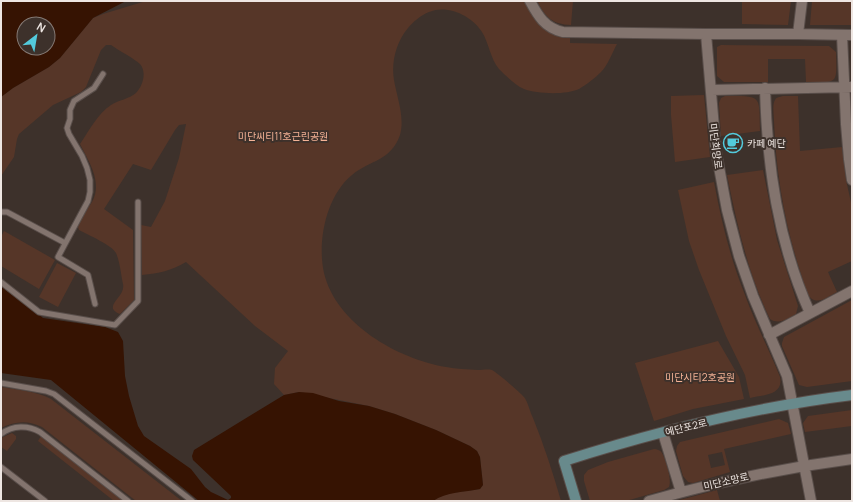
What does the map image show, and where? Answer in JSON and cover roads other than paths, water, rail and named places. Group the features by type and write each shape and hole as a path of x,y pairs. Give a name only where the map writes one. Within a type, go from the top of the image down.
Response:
{"street":[{"path":"530,1 544,23 555,30 563,32 847,35 849,159 852,180"},
{"path":"798,34 802,1"},
{"name":"미단희망로","path":"706,34 716,151 727,210 739,256 753,296 787,376 793,404"},
{"path":"711,90 848,87"},
{"path":"766,88 769,154 772,183 779,219 791,266 799,290 810,313"},
{"path":"769,335 852,291"},
{"name":"예단포2로","path":"576,501 564,461 721,418 793,404 852,395"},
{"path":"793,404 811,501"},
{"path":"663,433 681,492"},
{"name":"미단소망로","path":"649,501 745,476 852,459"}],"lane":[{"path":"95,304 88,275 58,257 85,208 90,192 90,180 87,168 67,128 70,119 70,110 74,101 91,92 103,74"},
{"path":"1,282 39,312 115,325 138,301 138,202"},
{"path":"1,212 7,212 65,243"},
{"path":"1,383 46,390 54,394 192,501"},
{"path":"1,434 12,428 34,428 128,501"},
{"path":"1,467 39,499 45,501"}],"place":[{"name":"카페 예단","path":"733,143"}],"park label":[{"name":"미단씨티11호근린공원","path":"283,136"},
{"name":"미단시티2호공원","path":"700,377"}]}
